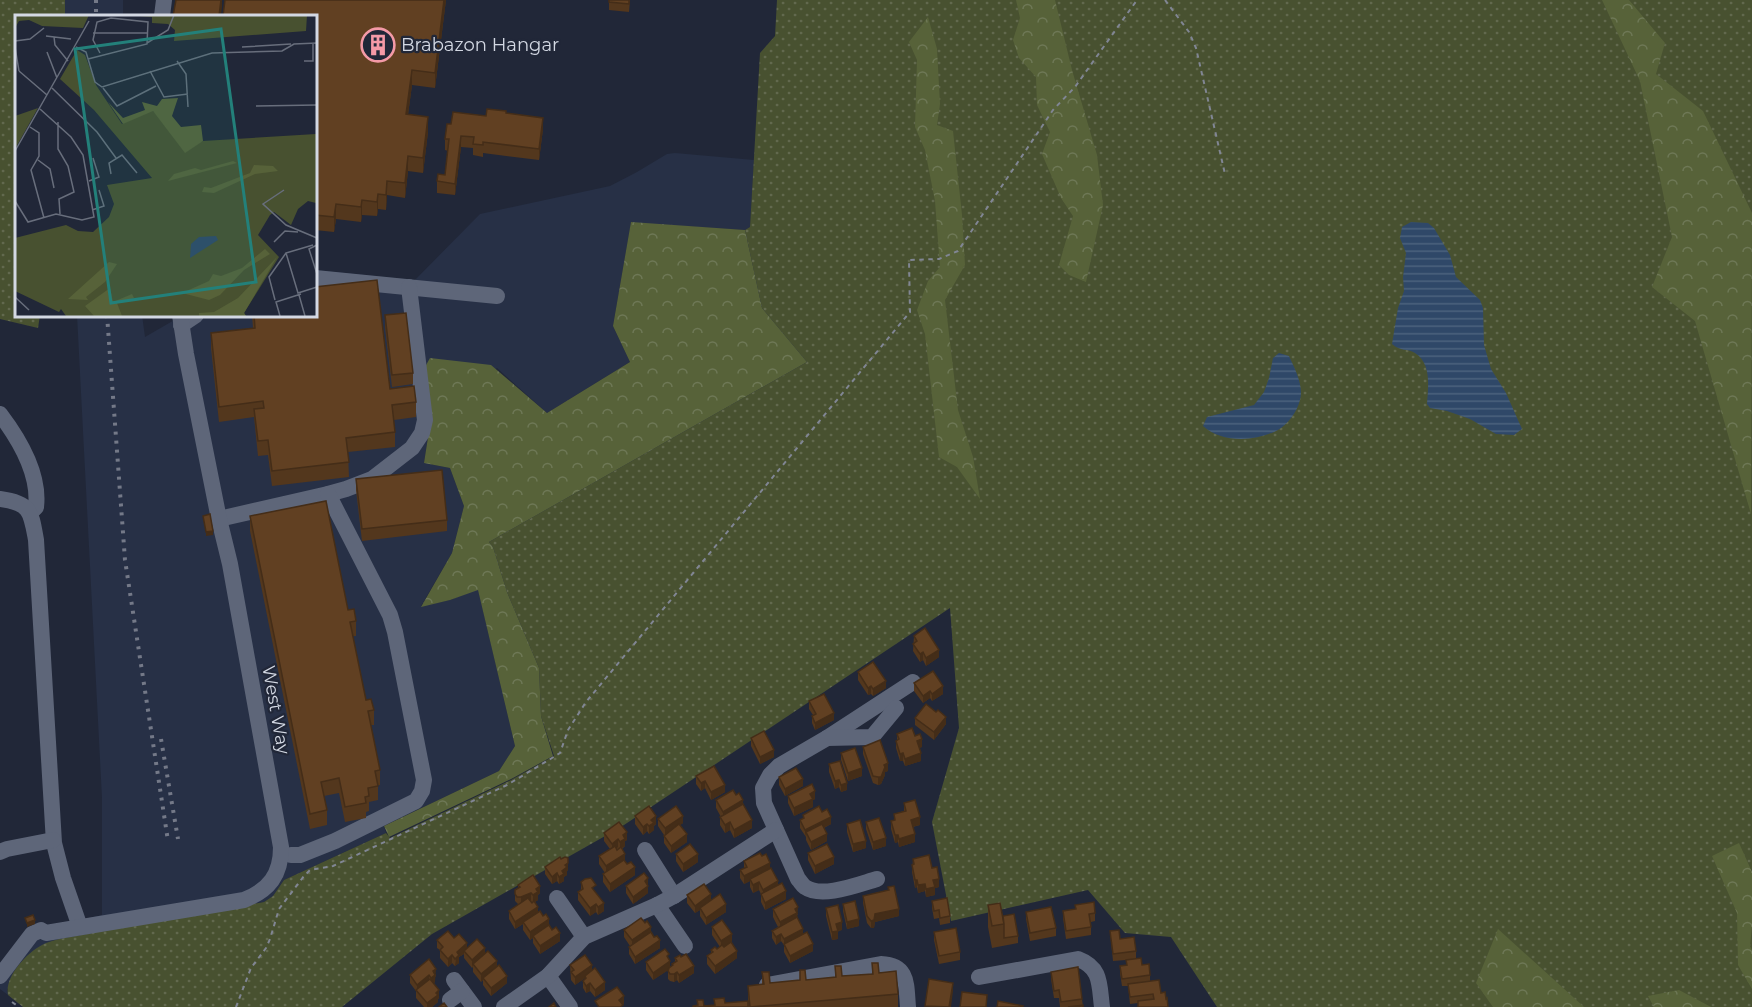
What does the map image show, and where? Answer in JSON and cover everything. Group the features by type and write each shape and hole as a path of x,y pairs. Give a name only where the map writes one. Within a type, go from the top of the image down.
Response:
{"street":[{"path":"162,15 164,0"},
{"path":"316,278 497,296"},
{"path":"219,519 346,489 372,478 412,448 422,434 424,420 409,287"},
{"name":"West Way","path":"0,976 32,934 41,930 46,933 244,900 262,891 272,881 281,860 281,847 230,564 180,320"},
{"path":"0,414 16,435 35,485 36,507 30,513"},
{"path":"291,855 300,855 335,841 416,801 422,791 424,780 390,615 328,494"},
{"path":"0,499 15,501 27,509 32,517 36,540 53,840 80,927"},
{"path":"878,879 830,891 817,891 805,887 798,879 764,803 763,788 770,775 779,766 913,682"},
{"path":"827,738 872,736 896,708"},
{"path":"504,1007 548,976 584,937 674,896 776,830"},
{"path":"0,852 53,840"},
{"path":"645,850 674,896"},
{"path":"563,903 584,937"},
{"path":"657,905 685,946"},
{"path":"979,977 1078,959 1088,962 1098,976 1102,1007"},
{"path":"752,988 890,964 898,967 904,975 908,1007"},
{"path":"548,976 573,1004"},
{"path":"455,991 474,1007"}],"path":[{"path":"236,1007 251,968 270,939 279,909 310,870 333,866 496,790 560,753 568,730 586,702 910,312 909,260 939,260 958,251 1053,110 1075,87 1137,0"},
{"path":"1166,0 1189,32 1196,48 1225,174"},
{"path":"12,1002 19,1007"}],"shaded area":[{"path":"65,0 123,0 123,15 65,15"},
{"path":"667,154 754,160 750,227 745,230 631,223 613,326 630,362 547,413 497,368 431,418 424,463 450,468 464,506 452,553 421,606 450,600 478,589 515,746 499,771 384,826 386,833 284,880 273,896 264,902 223,909 7,989 8,995 0,989 0,963 40,929 102,915 102,798 77,316 142,316 145,337 181,316 316,316 316,270 415,280 480,214 610,186"},
{"path":"1411,222 1428,223 1434,228 1450,255 1456,277 1480,300 1483,308 1484,345 1491,369 1506,393 1522,429 1514,435 1496,434 1470,419 1430,408 1427,404 1428,376 1424,363 1415,353 1392,344 1398,308 1404,291 1406,253 1400,238 1402,227"},
{"path":"1279,353 1289,356 1301,389 1297,409 1285,424 1278,430 1260,437 1239,439 1210,432 1203,426 1207,417 1254,405 1264,392 1273,358"}],"green space":[{"path":"0,0 65,0 65,15 15,15 15,316 40,316 38,328 0,319"},
{"path":"777,0 1752,0 1752,1007 1217,1007 1171,937 1125,933 1088,890 951,921 932,822 959,728 950,608 621,827 432,934 342,1007 23,1007 8,995 10,980 14,972 39,946 65,938 264,902 273,896 284,880 386,833 390,838 511,780 554,756 541,716 539,668 507,592 493,547 489,542 807,362 762,308 745,230 750,227 760,53 775,36"},
{"path":"1016,0 1055,0 1072,70 1097,155 1103,205 1086,282 1069,275 1059,265 1073,216 1061,198 1042,154 1050,132 1037,105 1036,77 1019,58 1013,40 1020,18"},
{"path":"1602,0 1629,0 1665,43 1656,74 1703,111 1752,213 1751,514 1695,321 1652,287 1672,237 1640,81"},
{"path":"928,17 937,49 940,104 937,125 953,131 962,215 965,265 945,300 958,410 973,457 980,499 957,467 939,457 925,334 917,310 928,281 940,267 935,201 925,150 915,127 917,60 909,42"},
{"path":"631,222 745,230 762,308 807,362 489,542 493,547 507,592 539,668 541,716 553,756 513,778 389,837 384,826 499,771 515,746 478,590 421,607 452,553 464,506 450,468 424,463 431,418 425,367 430,358 491,365 547,413 630,362 613,326"},
{"path":"1739,843 1752,872 1750,946 1752,950 1752,989 1738,965 1737,913 1712,856"},
{"path":"1498,929 1584,1007 1493,1007 1476,983"},
{"path":"1679,990 1711,1007 1654,1007 1648,996"}],"building":[{"path":"176,0 221,0 219,15 173,15"},
{"path":"225,0 444,0 435,73 412,70 406,114 428,117 423,158 408,156 405,183 387,181 386,195 378,194 377,202 362,200 361,207 336,204 334,217 316,215 316,15 223,15"},
{"path":"609,0 629,0 629,4 609,2"},
{"path":"487,109 543,118 539,149 483,142 483,145 473,144 474,137 461,136 455,184 437,181 438,174 445,175 449,139 445,139 447,124 451,124 453,112 486,116"},
{"path":"377,280 390,389 414,386 416,402 392,405 395,432 346,438 349,462 272,471 268,440 258,441 254,409 264,408 263,401 219,407 211,333 255,328 254,316 316,316 316,287"},
{"path":"406,313 413,373 392,375 385,315"},
{"path":"442,470 447,520 362,529 356,479"},
{"path":"326,501 348,610 354,609 356,621 350,622 366,700 371,699 374,710 368,711 380,770 375,771 378,786 368,788 369,796 365,797 366,803 345,807 339,778 321,782 327,810 310,814 250,516"},
{"path":"210,514 213,531 206,532 203,516"},
{"path":"925,628 939,650 926,658 923,652 920,654 913,644 917,641 914,636"},
{"path":"873,662 886,681 873,689 871,686 868,688 858,672"},
{"path":"933,671 943,686 932,694 930,691 923,696 914,683"},
{"path":"824,694 834,713 815,723 812,716 816,714 809,701"},
{"path":"926,704 946,717 934,732 915,718"},
{"path":"912,728 915,736 920,734 922,739 917,741 921,753 905,759 903,753 900,754 896,741 899,739 897,734"},
{"path":"764,731 774,750 760,757 751,738"},
{"path":"880,740 888,763 884,765 881,777 878,777 873,776 863,747"},
{"path":"855,748 862,768 848,773 841,753"},
{"path":"840,761 847,783 841,785 839,780 835,781 829,764"},
{"path":"714,766 725,785 711,792 705,781 701,783 696,776"},
{"path":"796,768 803,779 785,789 779,777"},
{"path":"812,784 815,791 810,794 813,799 794,808 788,796"},
{"path":"733,790 736,795 739,793 743,800 723,812 716,800"},
{"path":"915,800 920,817 911,820 915,834 899,839 898,835 895,835 891,821 895,820 894,814 906,811 904,803"},
{"path":"743,804 752,820 734,830 730,822 725,825 720,817"},
{"path":"649,806 656,816 651,820 654,823 643,827 635,816"},
{"path":"676,806 683,816 665,828 658,819"},
{"path":"819,806 822,812 827,809 831,817 805,830 800,820 804,818 803,815"},
{"path":"879,818 886,838 873,842 866,822"},
{"path":"860,820 866,841 853,844 847,824"},
{"path":"619,822 627,832 623,835 625,839 620,842 618,839 612,844 604,833"},
{"path":"679,824 687,834 671,846 664,836"},
{"path":"822,824 827,834 811,842 806,832"},
{"path":"690,844 698,854 683,864 676,854"},
{"path":"827,844 834,857 815,866 808,853"},
{"path":"615,846 617,850 621,847 625,854 606,866 599,856"},
{"path":"760,853 762,856 766,854 770,863 744,876 740,870 747,867 744,861"},
{"path":"929,855 932,868 937,867 939,879 933,880 935,887 926,889 925,884 918,885 915,880 912,865 914,864 913,859"},
{"path":"560,857 561,859 568,858 568,863 565,865 567,867 562,871 564,874 559,877 557,873 552,877 545,867"},
{"path":"624,860 627,864 631,862 635,867 610,884 603,874"},
{"path":"771,868 778,881 763,890 759,882 753,885 750,879"},
{"path":"644,873 648,878 645,881 648,886 633,897 626,886"},
{"path":"533,875 540,886 536,889 538,892 517,897 515,890 520,887 518,885"},
{"path":"591,878 596,885 592,888 604,903 590,908 578,892 583,889 581,882"},
{"path":"782,883 786,891 765,903 761,894"},
{"path":"704,884 711,894 695,906 687,895"},
{"path":"894,886 899,909 875,914 874,920 871,921 867,916 863,896 889,890 888,887"},
{"path":"720,894 726,904 706,918 700,908"},
{"path":"528,898 538,907 515,922 509,911"},
{"path":"793,898 798,907 795,909 797,913 780,922 773,909"},
{"path":"947,898 950,916 940,918 939,910 934,911 932,901"},
{"path":"855,901 859,919 847,922 843,904"},
{"path":"1094,902 1095,913 1089,914 1091,927 1066,931 1063,911 1076,909 1075,905"},
{"path":"1000,903 1004,924 992,926 988,905"},
{"path":"838,905 842,922 836,924 838,931 832,932 826,908"},
{"path":"1051,907 1056,928 1030,933 1026,912"},
{"path":"540,911 549,919 530,932 523,922"},
{"path":"1014,914 1018,936 1004,938 1003,916"},
{"path":"33,915 35,920 27,923 25,918"},
{"path":"797,917 803,929 784,939 781,934 776,937 772,931"},
{"path":"641,918 651,927 632,940 624,930"},
{"path":"722,920 732,934 721,941 712,927"},
{"path":"549,925 552,930 556,927 560,933 540,946 533,936"},
{"path":"956,928 960,952 939,956 934,932"},
{"path":"1119,930 1120,939 1134,937 1136,951 1113,954 1110,931"},
{"path":"448,931 454,938 459,934 467,943 457,952 459,955 455,959 452,955 448,959 440,950 443,947 437,940"},
{"path":"651,932 660,940 635,957 629,947"},
{"path":"807,932 813,944 790,956 784,944"},
{"path":"477,939 485,948 472,960 464,951"},
{"path":"731,942 737,951 715,966 707,956 713,952 711,950 722,945 724,947"},
{"path":"665,949 670,961 653,973 646,962"},
{"path":"488,951 497,961 481,974 473,964"},
{"path":"686,954 694,966 679,975 677,972 670,974 669,968 677,961 675,958"},
{"path":"585,955 592,965 575,977 570,965"},
{"path":"1141,958 1142,965 1149,964 1150,975 1122,979 1120,966 1127,965 1126,960"},
{"path":"429,959 436,969 433,971 435,975 431,978 429,975 417,985 410,975"},
{"path":"872,963 878,963 879,973 896,971 898,994 750,1007 748,986 764,984 762,972 769,972 770,983 800,980 800,970 805,970 806,980 836,977 835,966 841,966 842,976 873,974"},
{"path":"499,965 507,976 491,988 483,978"},
{"path":"1078,967 1082,999 1061,1002 1059,990 1054,991 1051,972"},
{"path":"595,968 605,982 595,990 590,983 586,986 583,981 585,976"},
{"path":"430,979 439,990 436,993 438,995 427,1003 416,990"},
{"path":"929,979 953,983 949,1007 925,1006"},
{"path":"1159,980 1161,993 1165,992 1168,1007 1138,1007 1138,1001 1154,999 1153,994 1130,997 1128,984"},
{"path":"617,987 624,996 619,1000 623,1005 599,1007 595,1001"},
{"path":"962,992 987,995 986,1007 960,1007"},
{"path":"724,998 725,1003 748,1001 748,1007 693,1007 698,1005 697,1000 703,1000 704,1006 715,1005 714,999"},
{"path":"998,1001 1023,1006 997,1007"}],"railway":[{"path":"96,0 96,15"},
{"path":"107,316 125,560 168,841"},
{"path":"161,739 178,839"}],"place":[{"name":"Brabazon Hangar","path":"378,45"}]}
